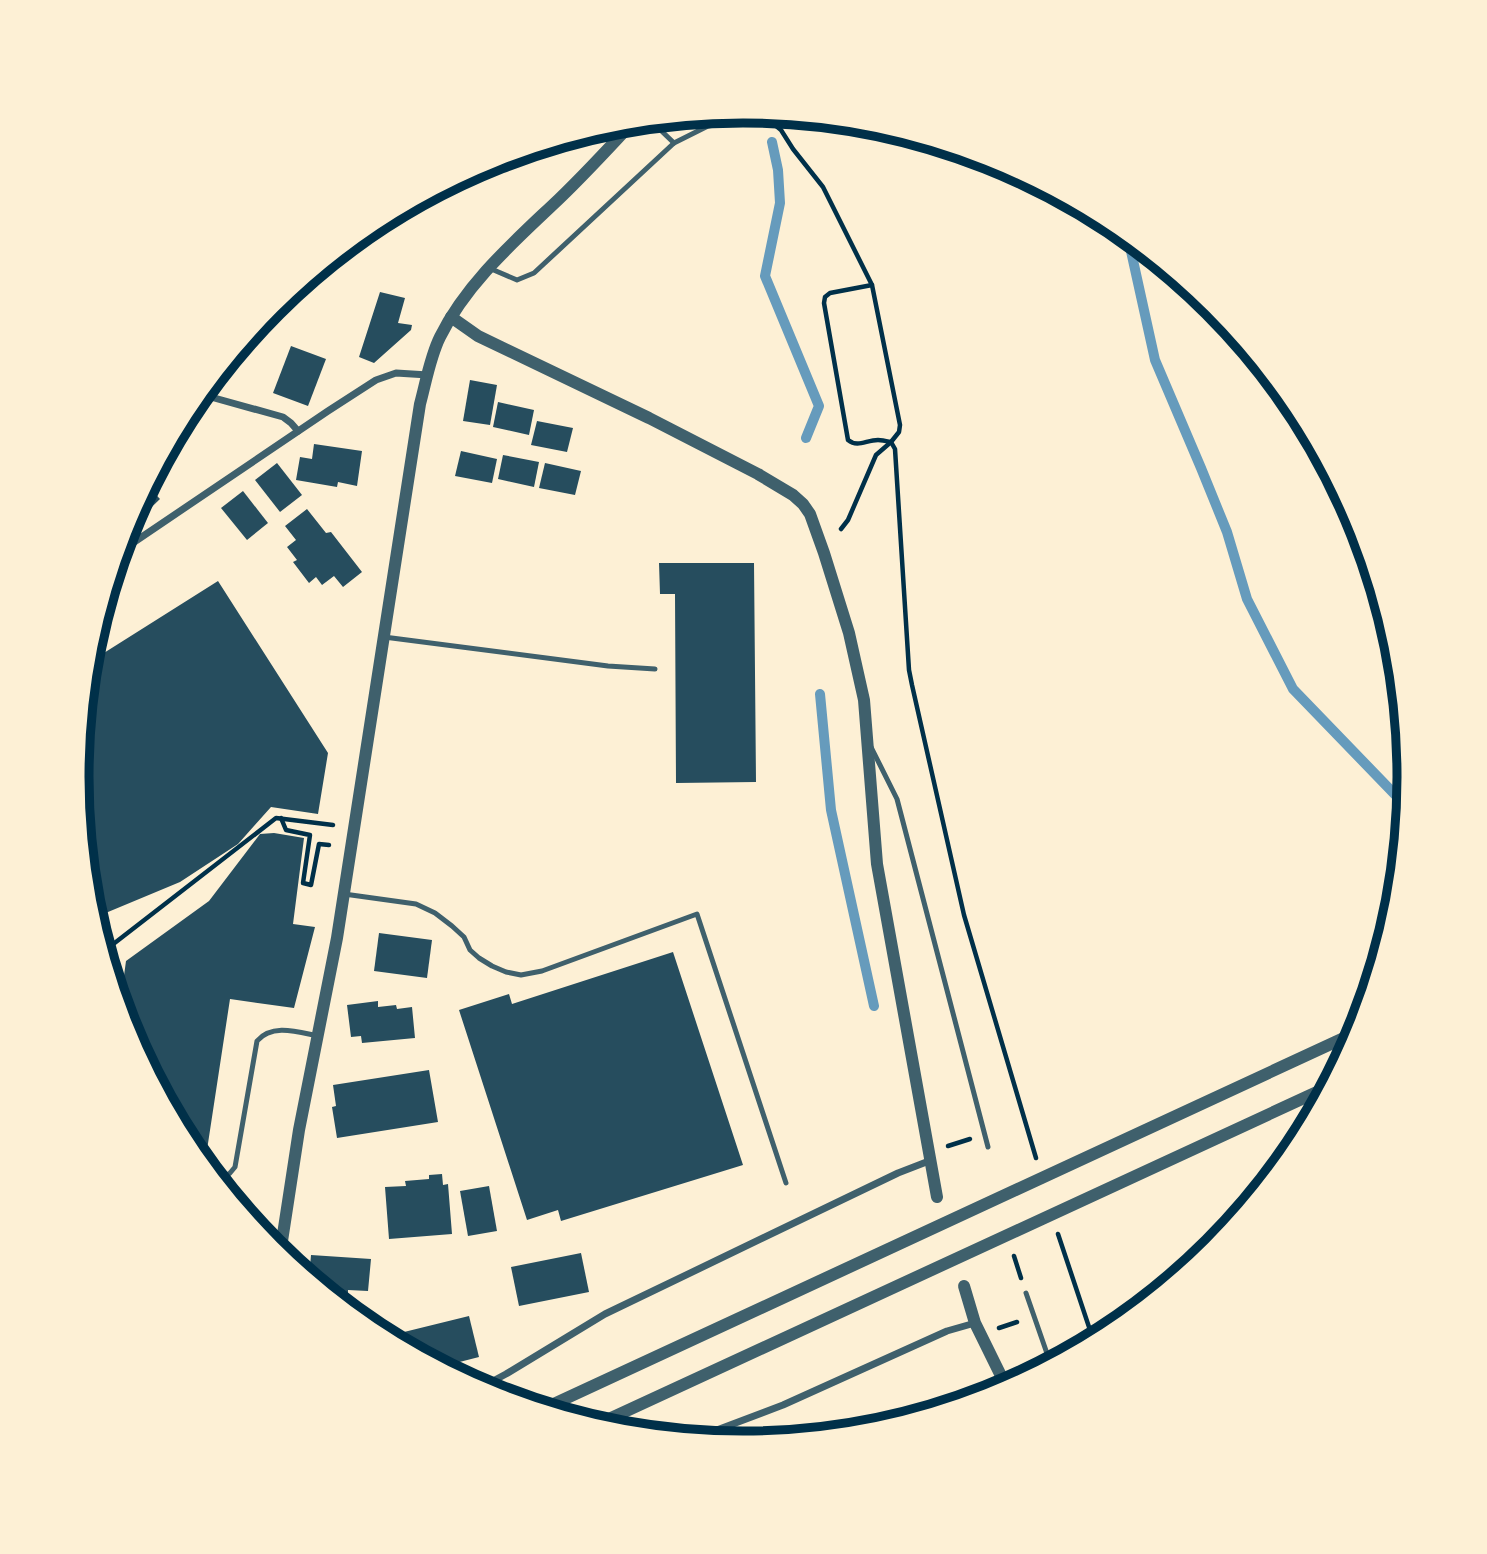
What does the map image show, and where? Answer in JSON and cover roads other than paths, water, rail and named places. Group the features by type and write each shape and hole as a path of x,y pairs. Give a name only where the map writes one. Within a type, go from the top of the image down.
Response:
{"street":[{"path":"282,1238 299,1130 344,894 420,404 439,338 465,297 489,268 623,134"},
{"path":"451,317 478,336 758,474 793,495 803,504 815,525 849,633 864,700 877,864 937,1197"},
{"path":"133,544 376,380 396,373 428,375"},
{"path":"212,397 283,417 298,431"},
{"path":"555,1403 1343,1039"},
{"path":"611,1418 1316,1092"},
{"path":"493,1381 605,1314 898,1173 929,1161"},
{"path":"964,1286 975,1323 1002,1378"},
{"path":"714,1430 783,1405 947,1331 975,1323"}],"lane":[{"path":"489,268 517,280 534,274 674,144 708,126 721,124"},
{"path":"658,128 674,144"},
{"path":"383,637 586,663 655,669"},
{"path":"868,741 897,799 988,1147"},
{"path":"344,894 416,904 425,908 464,937 470,950 479,958 506,972 521,975 542,971 697,914 786,1183"},
{"path":"225,1177 235,1167 257,1041 263,1033 271,1031 297,1031 318,1035"},
{"path":"1026,1293 1048,1356"}],"waterway":[{"path":"772,142 778,170 780,203 765,276 819,406 806,438"},
{"path":"1131,250 1155,360 1227,532 1247,599 1293,689 1397,797"},
{"path":"820,694 831,810 874,1006"}]}
